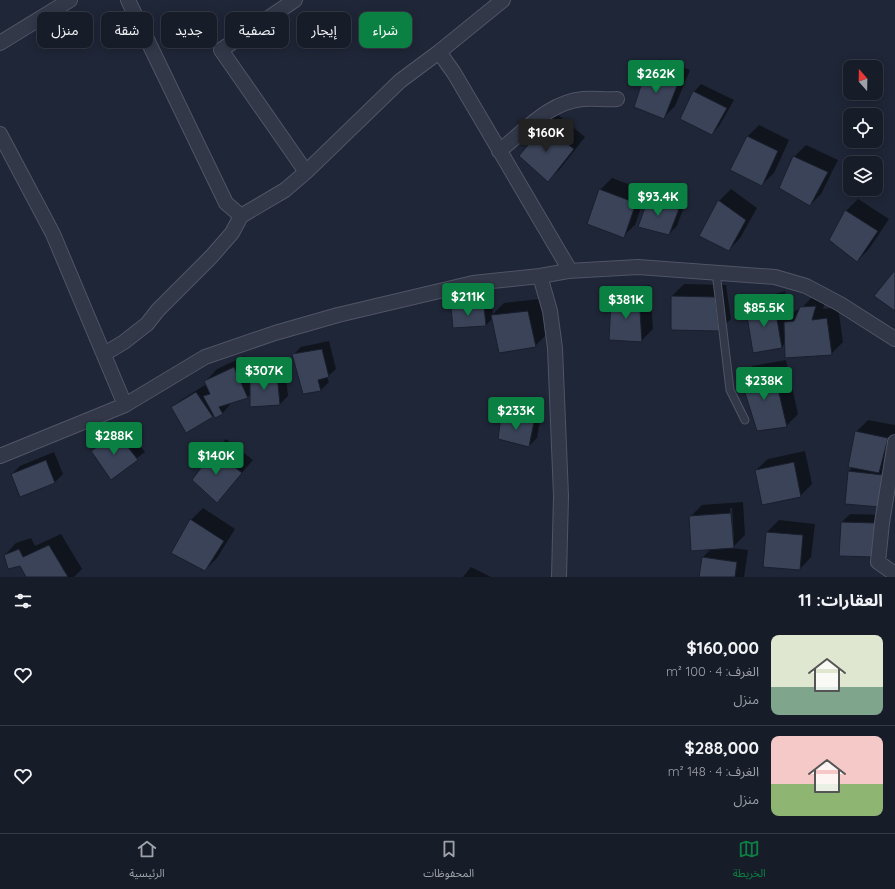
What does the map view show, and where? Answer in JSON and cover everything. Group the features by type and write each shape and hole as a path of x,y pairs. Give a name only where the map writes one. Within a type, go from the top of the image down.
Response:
{"street":[{"path":"0,44 70,0"},
{"path":"128,0 226,204 242,216"},
{"path":"295,0 221,50 306,172"},
{"path":"104,354 124,342 147,324 163,304 211,257 232,233 242,216 285,190 306,172 400,81 439,52 503,0"},
{"path":"439,52 454,73 568,267 568,271"},
{"path":"499,151 545,113 561,104 583,98 617,100"},
{"path":"0,134 53,234 125,405"},
{"path":"0,456 125,405 206,357 275,332 338,315 473,283 540,276 568,271 638,267 775,277 806,286 840,304 895,339"},
{"path":"540,276 550,311 555,348 561,496 559,577"},
{"path":"895,442 882,523 878,562 895,574"}],"lane":[{"path":"716,272 730,390 745,420"}],"building":[{"path":"646,70 679,81 664,119 634,107"},
{"path":"693,91 727,108 712,135 680,119"},
{"path":"544,125 574,149 548,182 519,156"},
{"path":"747,136 778,151 762,186 730,170"},
{"path":"793,156 828,172 810,206 779,188"},
{"path":"599,189 636,203 624,238 587,224"},
{"path":"648,199 679,209 669,235 638,227"},
{"path":"718,200 746,220 729,251 699,236"},
{"path":"845,210 878,231 857,262 829,240"},
{"path":"895,270 895,311 874,296"},
{"path":"639,296 642,342 609,340 611,301"},
{"path":"671,296 715,297 719,331 671,330"},
{"path":"774,302 782,348 753,353 746,310"},
{"path":"484,306 486,326 453,328 451,307"},
{"path":"816,306 812,320 827,318 832,355 785,358 784,322 794,321 800,307"},
{"path":"528,311 536,347 499,353 491,315"},
{"path":"322,349 329,377 318,380 321,391 303,394 292,354"},
{"path":"234,367 248,398 219,407 223,414 215,418 203,396 210,394 204,381"},
{"path":"774,372 787,427 757,431 740,377"},
{"path":"277,373 280,405 250,407 250,376"},
{"path":"196,392 213,417 186,433 171,407"},
{"path":"501,416 534,422 529,447 498,439"},
{"path":"855,431 888,438 879,473 848,467"},
{"path":"117,433 138,460 111,480 91,451"},
{"path":"214,450 242,473 217,503 192,480"},
{"path":"46,460 55,483 20,497 11,474"},
{"path":"794,462 801,497 762,505 755,470"},
{"path":"848,471 883,475 880,507 845,504"},
{"path":"731,513 734,548 691,551 689,516"},
{"path":"190,519 224,541 205,571 171,553"},
{"path":"841,522 876,523 873,557 839,556"},
{"path":"766,532 803,535 800,570 763,567"},
{"path":"49,545 68,577 26,577 20,566 8,569 4,555 19,549 23,557"},
{"path":"702,557 737,562 735,577 699,577"}]}
